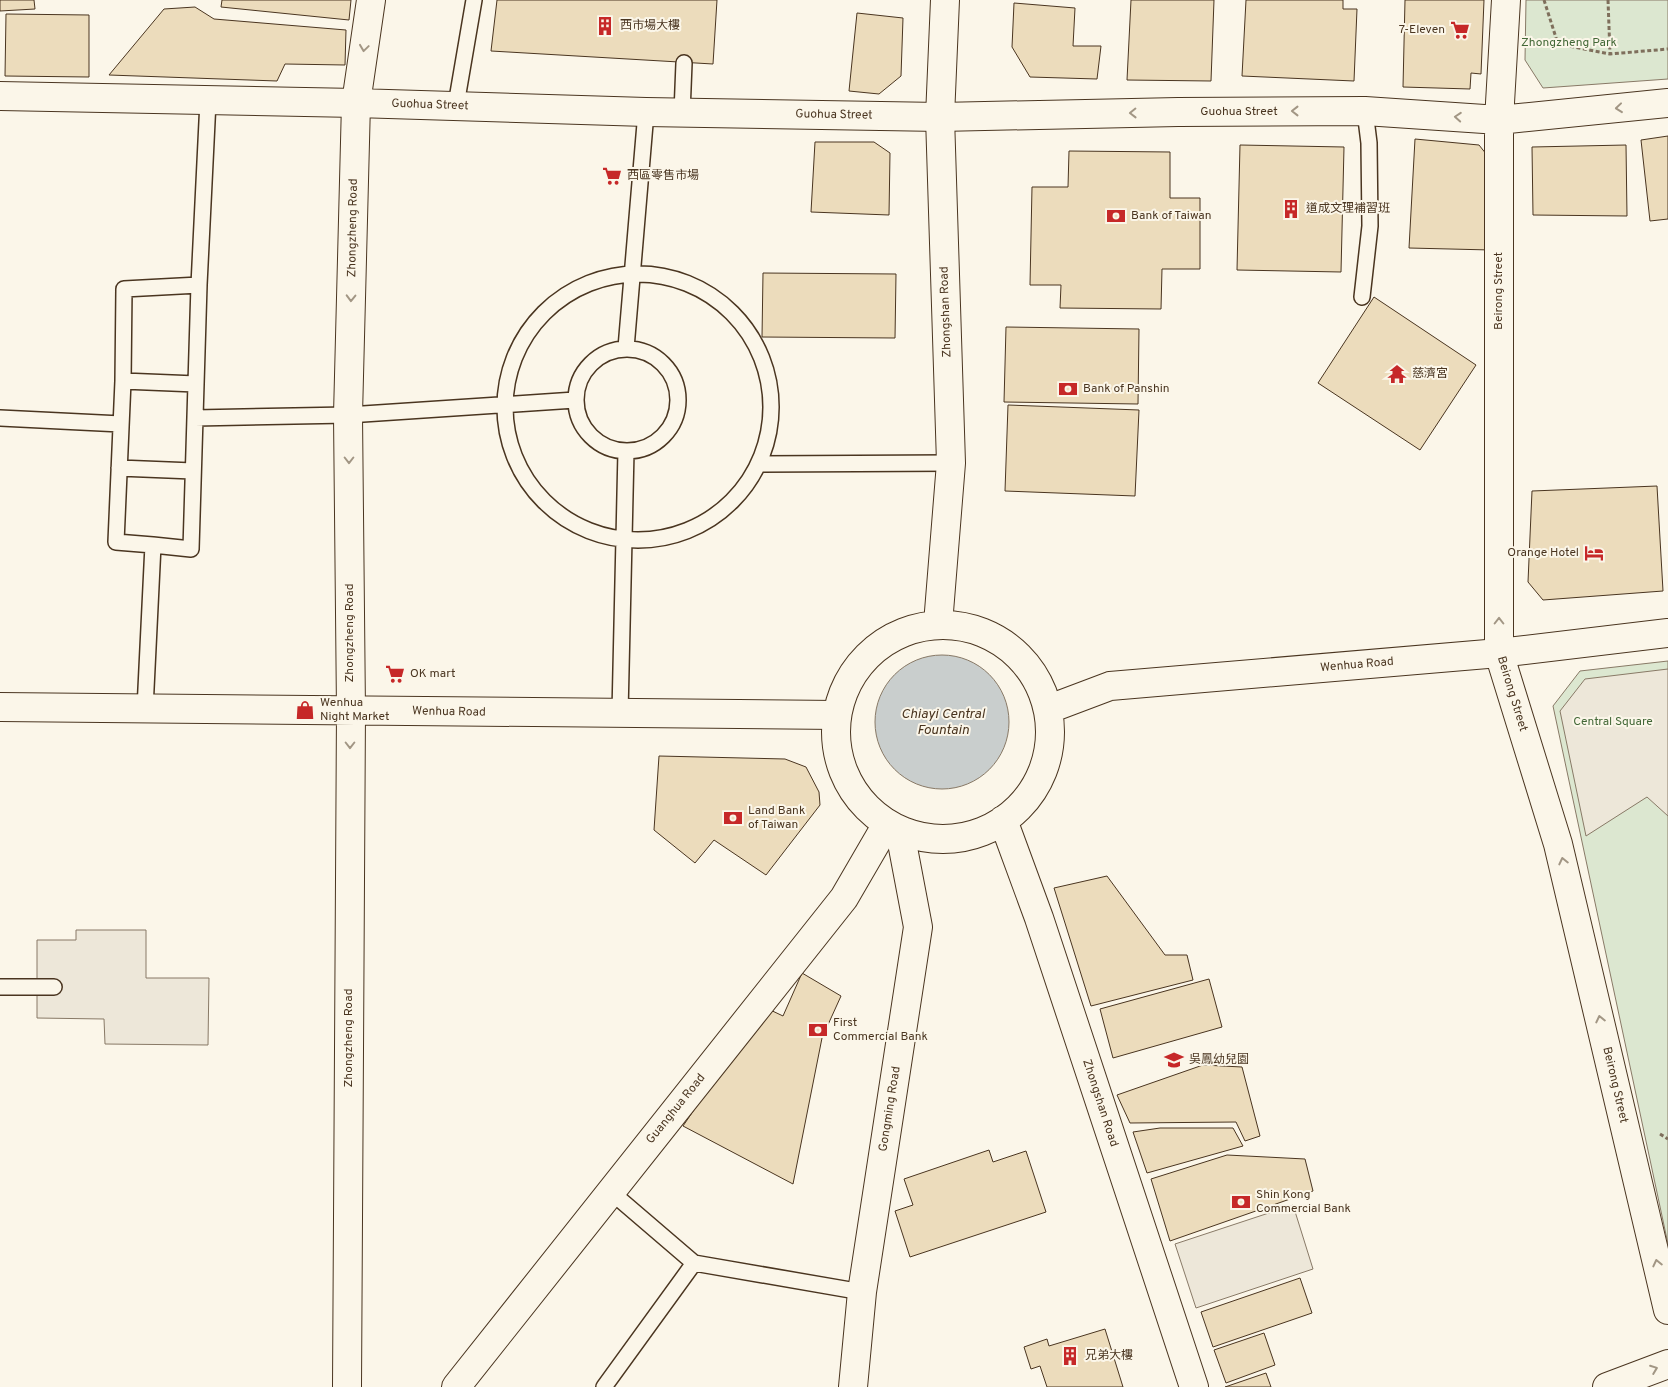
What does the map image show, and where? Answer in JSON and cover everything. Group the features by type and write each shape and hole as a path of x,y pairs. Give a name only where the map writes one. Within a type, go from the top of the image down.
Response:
{"street":[{"name":"Zhongzheng Road","path":"347,1387 351,711 348,416 356,103 371,0"},
{"name":"Zhongshan Road","path":"938,624 951,463 940,117 945,0"},
{"name":"Beirong Street","path":"1506,0 1499,120 1499,653 1558,844 1668,1310"},
{"name":"Guohua Street","path":"0,96 456,105 682,113 940,117 1168,112 1365,111 1499,120 1668,103"},
{"path":"938,624 962,626 990,635 1015,652 1034,675 1049,709 1050,738 1043,772 1025,801 1003,820 968,837 932,838 893,828 864,805 848,782 838,754 838,715 842,696 856,669 876,647 902,632 938,624"},
{"name":"Wenhua Road","path":"1049,709 1110,686 1499,653 1668,633"},
{"name":"Wenhua Road","path":"0,707 838,715"},
{"name":"Zhongshan Road","path":"1003,820 1039,918 1194,1387"},
{"name":"Guanghua Road","path":"456,1387 844,898 893,828"},
{"name":"Gongming Road","path":"853,1387 862,1292 918,927 893,828"},
{"path":"1607,1387 1668,1364"}],"lane":[{"path":"456,105 474,0"},
{"path":"682,113 684,63"},
{"path":"198,285 124,289 123,381 116,542 191,549 198,285 208,101"},
{"path":"1362,297 1370,226 1369,143 1365,111"},
{"path":"626,348 646,112"},
{"path":"633,272 672,277 708,292 738,317 759,350 771,387 770,426 759,464 736,498 704,524 666,539 624,540 582,529 545,504 519,468 506,425 507,380 523,339 551,304 590,282 633,272"},
{"path":"626,348 642,350 657,358 668,369 675,384 678,400 675,416 668,431 656,442 642,450 626,452 610,449 596,442 585,430 578,416 575,400 577,384 585,370 596,358 610,351 626,348"},
{"path":"123,381 196,384"},
{"path":"195,418 348,416 575,400"},
{"path":"0,418 121,424"},
{"path":"620,713 626,452"},
{"path":"759,464 951,463"},
{"path":"119,468 193,471"},
{"path":"146,709 153,545"},
{"path":"0,987 54,987"},
{"path":"610,1191 694,1263 862,1292"},
{"path":"604,1387 694,1263"}],"path":[{"path":"1544,0 1558,44 1610,54 1668,50"},
{"path":"1608,0 1610,54"}],"green space":[{"name":"Zhongzheng Park","path":"1526,0 1668,0 1668,79 1543,88 1525,60"},
{"name":"Central Square","path":"1668,661 1668,1244 1553,706 1580,671"}],"shaded area":[{"path":"1668,669 1668,816 1647,797 1586,836 1560,711 1585,679"},
{"path":"76,930 146,930 146,978 209,978 208,1045 105,1044 104,1019 37,1018 37,940 76,940"},
{"path":"1293,1205 1313,1269 1196,1308 1175,1244"}],"water":[{"name":"Chiayi Central Fountain","path":"942,655 967,660 989,675 1004,697 1009,722 1004,747 989,769 967,784 942,789 917,784 895,769 880,747 875,722 880,697 895,675 917,660"}],"building":[{"path":"0,0 34,0 35,9 0,11"},
{"path":"222,0 351,0 349,20 221,7"},
{"name":"西市場大樓","path":"497,0 717,0 713,64 491,51"},
{"path":"1131,0 1214,0 1211,81 1127,80"},
{"path":"1246,0 1343,0 1343,9 1357,9 1354,81 1242,76"},
{"path":"1405,0 1484,0 1481,74 1471,73 1470,89 1403,87"},
{"path":"1014,3 1075,8 1073,46 1101,46 1097,79 1030,77 1012,47"},
{"path":"195,7 214,19 346,30 345,65 285,64 277,81 109,75 164,9"},
{"path":"857,13 903,18 901,76 879,94 849,91"},
{"path":"6,14 89,15 89,77 5,76"},
{"path":"1668,136 1668,219 1650,221 1641,140"},
{"path":"1415,139 1479,145 1495,165 1491,250 1409,248"},
{"path":"815,142 874,142 890,153 889,215 811,212"},
{"name":"道成文理補習班","path":"1240,145 1344,147 1341,272 1237,270"},
{"path":"1626,145 1627,216 1533,215 1532,147"},
{"name":"Bank of Taiwan","path":"1069,151 1170,152 1170,198 1200,198 1200,269 1162,269 1161,309 1060,308 1061,285 1030,285 1032,187 1068,187"},
{"path":"763,273 896,274 895,338 762,337"},
{"name":"慈濟宮","path":"1374,297 1476,365 1420,450 1318,383"},
{"path":"1006,327 1139,329 1138,404 1004,402"},
{"path":"1008,405 1139,410 1135,496 1005,491"},
{"path":"1657,486 1663,591 1543,600 1528,582 1532,491"},
{"name":"Land Bank of Taiwan","path":"659,756 785,759 806,767 819,792 820,805 766,875 714,840 695,863 654,830"},
{"path":"1107,876 1165,955 1187,955 1193,980 1091,1006 1054,888"},
{"path":"802,973 841,996 822,1038 793,1184 683,1126 764,1007 783,1016"},
{"path":"1209,979 1222,1027 1113,1058 1100,1009"},
{"path":"1203,1065 1242,1067 1260,1136 1245,1141 1236,1122 1130,1123 1117,1095"},
{"path":"1160,1128 1233,1128 1243,1146 1147,1173 1133,1132"},
{"path":"989,1150 993,1162 1026,1151 1046,1212 910,1257 895,1211 913,1205 904,1179"},
{"path":"1227,1155 1305,1159 1313,1191 1170,1241 1151,1179"},
{"path":"1300,1278 1312,1313 1213,1347 1201,1312"},
{"name":"兄弟大樓","path":"1105,1329 1123,1387 1047,1387 1040,1366 1031,1369 1024,1347 1047,1339 1049,1346"},
{"path":"1264,1333 1275,1365 1226,1383 1214,1350"},
{"path":"1266,1373 1271,1387 1225,1387"}],"place":[{"name":"西市場大樓","path":"605,26"},
{"name":"7-Eleven","path":"1460,30"},
{"name":"西區零售市場","path":"612,176"},
{"name":"道成文理補習班","path":"1291,209"},
{"name":"Bank of Taiwan","path":"1116,216"},
{"name":"慈濟宮","path":"1397,374"},
{"name":"Bank of Panshin","path":"1068,389"},
{"name":"Orange Hotel","path":"1594,553"},
{"name":"OK mart","path":"395,674"},
{"name":"Wenhua Night Market","path":"305,710"},
{"name":"Land Bank of Taiwan","path":"733,818"},
{"name":"First Commercial Bank","path":"818,1030"},
{"name":"吳鳳幼兒園","path":"1174,1060"},
{"name":"Shin Kong Commercial Bank","path":"1241,1202"},
{"name":"兄弟大樓","path":"1070,1356"}]}
